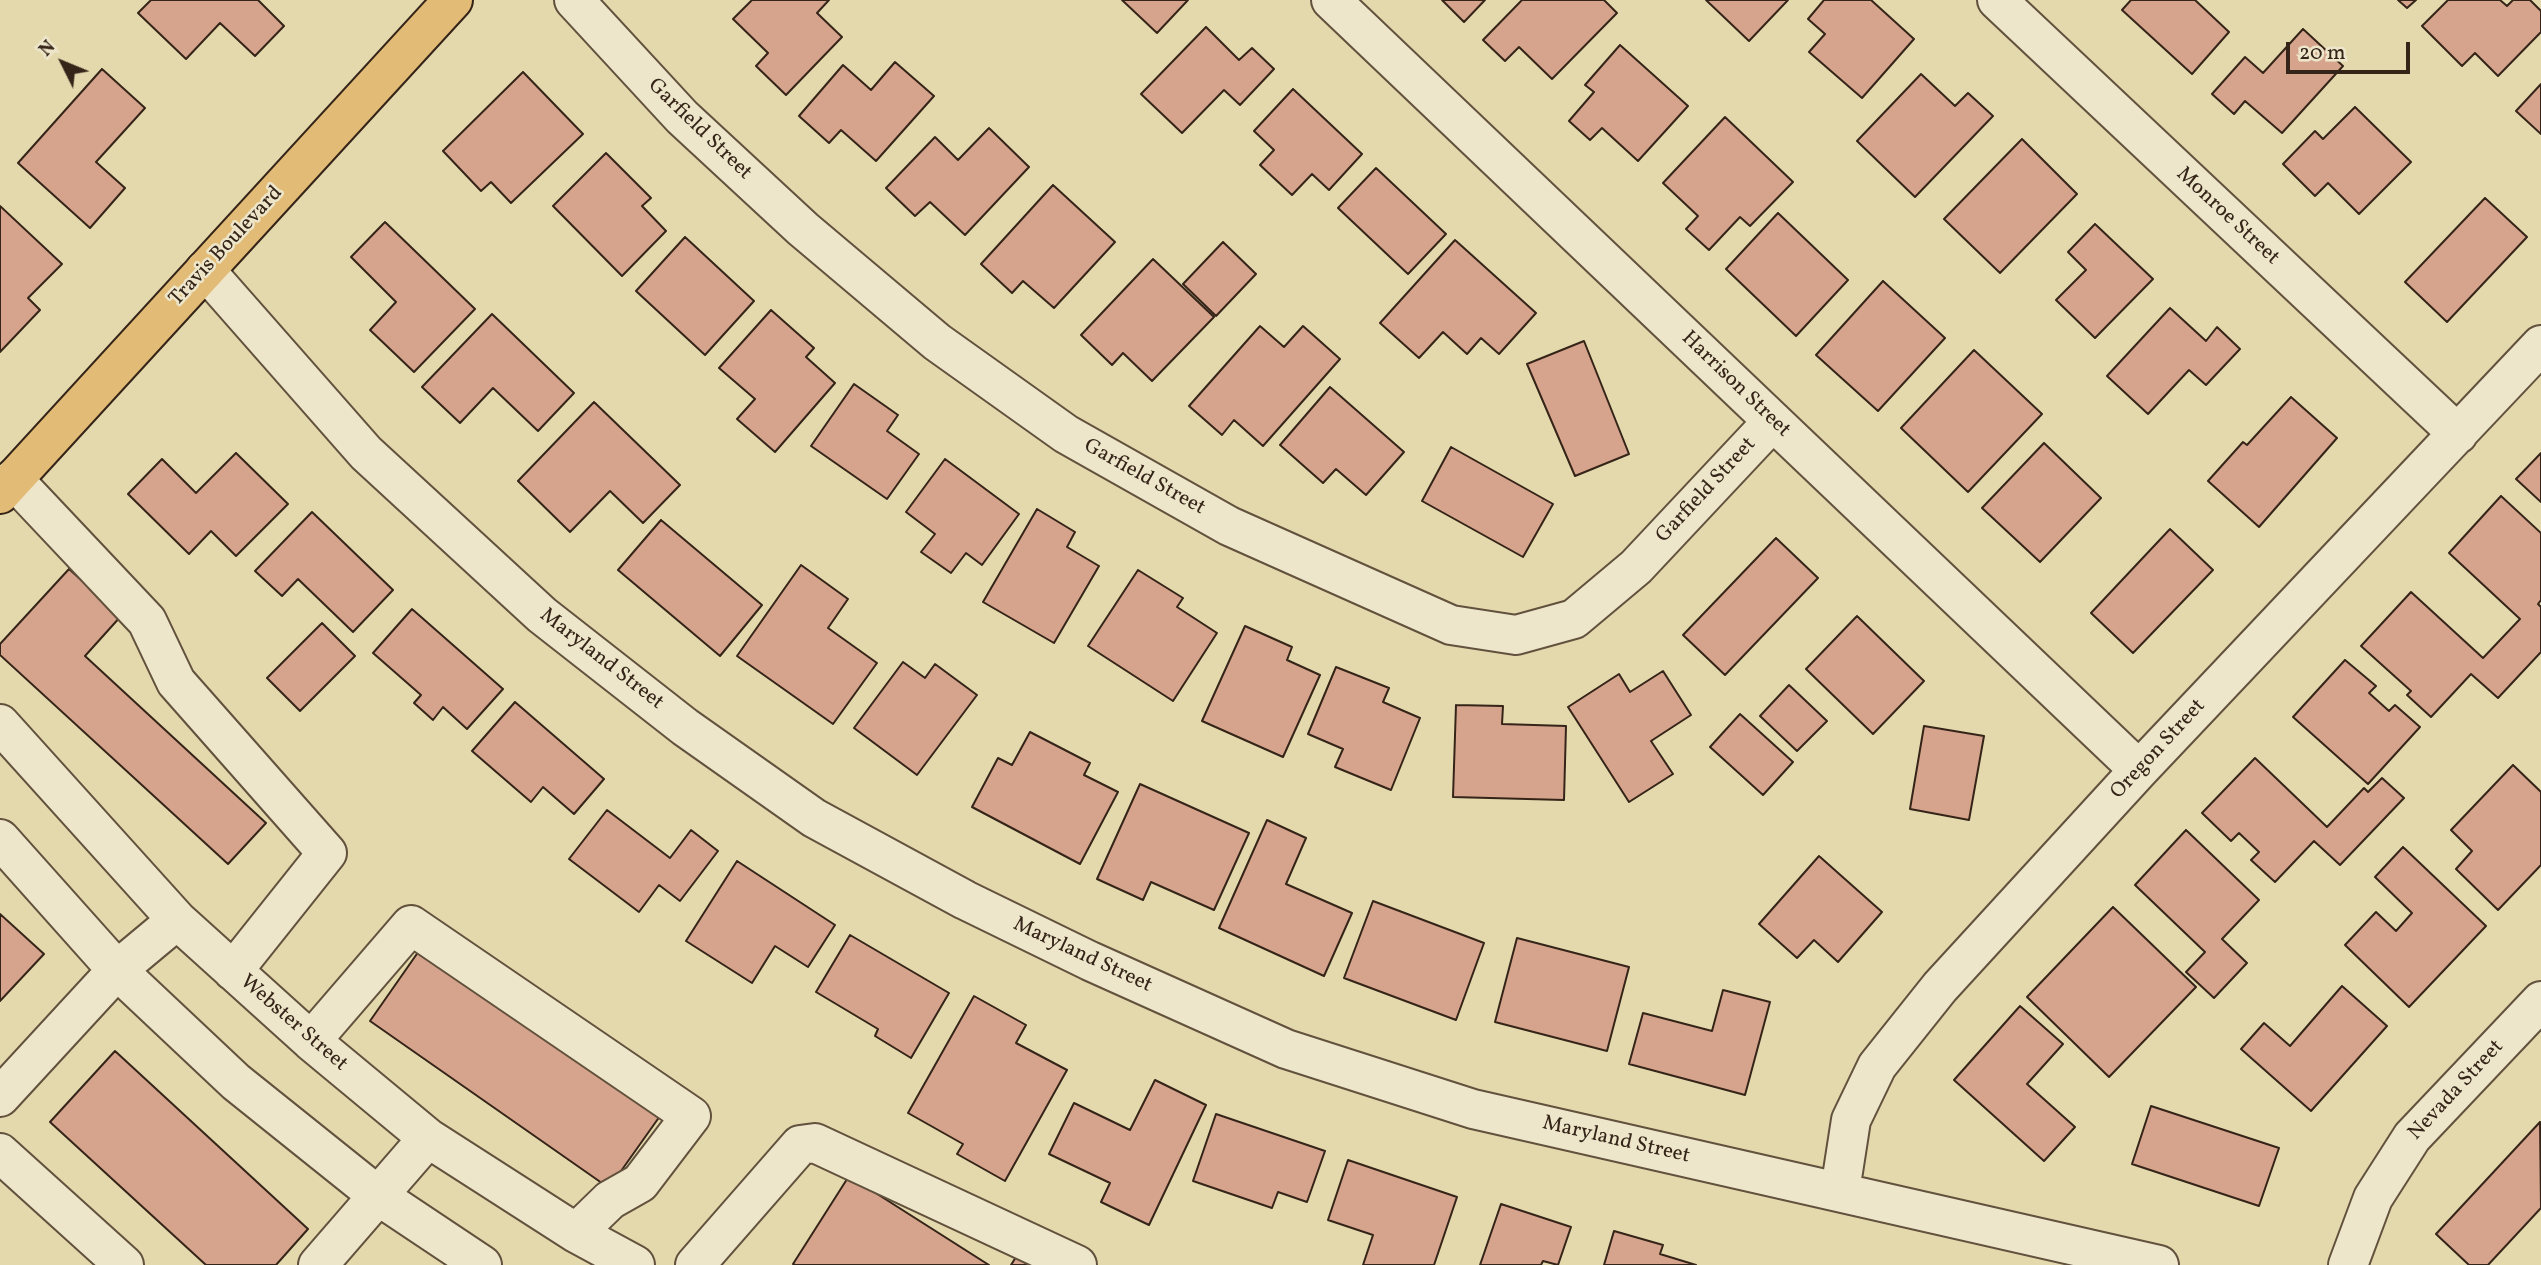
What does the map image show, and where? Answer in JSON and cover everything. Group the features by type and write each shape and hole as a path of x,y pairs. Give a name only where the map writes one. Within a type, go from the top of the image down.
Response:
{"main road":[{"name":"Travis Boulevard","path":"7,486 453,0"}],"street":[{"name":"Garfield Street","path":"574,0 682,117 803,229 937,342 1055,427 1229,526 1451,625 1516,635 1574,619 1636,568 1773,421"},
{"name":"Harrison Street","path":"1331,0 2139,770"},
{"name":"Monroe Street","path":"1997,0 2458,434"},
{"name":"Maryland Street","path":"205,270 366,453 542,615 685,727 814,818 965,900 1090,961 1286,1049 1473,1109 2159,1265"},
{"name":"Oregon Street","path":"1840,1191 1851,1120 1877,1066 1940,987 2139,770 2541,345"},
{"path":"7,486 147,621 176,682 327,853 233,971"},
{"name":"Webster Street","path":"0,724 177,920 311,1041 428,1138 576,1233 635,1265"},
{"path":"0,839 117,970 236,1082 377,1195 482,1265"},
{"path":"0,1097 117,970 177,920"},
{"path":"311,1041 411,926 691,1116 640,1183 610,1200 576,1233"},
{"name":"Nevada Street","path":"2348,1265 2373,1198 2412,1137 2541,1001"},
{"path":"318,1265 428,1138"},
{"path":"695,1265 800,1145 815,1143 1077,1265"},
{"path":"0,1153 124,1265"}],"building":[{"path":"151,0 258,0 284,26 255,56 220,23 186,59 138,13"},
{"path":"752,0 829,0 817,13 842,37 786,95 756,66 768,53 733,19"},
{"path":"1122,0 1188,0 1157,33"},
{"path":"1442,0 1485,0 1464,22"},
{"path":"1522,0 1604,0 1617,13 1552,79 1519,47 1505,61 1483,40"},
{"path":"1706,0 1788,0 1749,41"},
{"path":"1824,0 1871,0 1914,39 1862,98 1809,52 1825,34 1808,19"},
{"path":"2131,0 2195,0 2229,32 2192,74 2122,10"},
{"path":"2398,0 2416,0 2407,8"},
{"path":"2448,0 2500,0 2507,6 2513,0 2530,0 2541,11 2541,32 2498,76 2475,53 2462,66 2422,26"},
{"path":"1206,27 1239,60 1252,48 1274,69 1240,105 1224,90 1182,133 1141,94"},
{"path":"2303,29 2343,66 2282,133 2245,101 2234,114 2212,94 2245,57 2263,73"},
{"path":"1620,45 1688,106 1638,161 1602,128 1590,140 1569,121 1594,92 1585,85"},
{"path":"895,62 934,96 876,161 841,130 829,143 799,116 843,65 871,90"},
{"path":"102,69 145,108 96,162 125,188 90,228 18,163"},
{"path":"523,72 583,134 511,203 491,182 481,191 443,151"},
{"path":"1921,74 1955,106 1968,93 1993,116 1915,197 1857,141"},
{"path":"2541,84 2541,134 2516,111"},
{"path":"1293,89 1362,154 1329,190 1312,174 1292,195 1260,165 1274,150 1254,131"},
{"path":"2355,107 2411,162 2359,214 2328,183 2315,196 2283,164 2315,131 2323,139"},
{"path":"1725,117 1793,182 1750,226 1740,217 1709,250 1686,229 1698,216 1663,183"},
{"path":"989,128 1029,167 965,235 930,202 915,216 886,188 935,137 958,160"},
{"path":"2022,139 2077,194 2000,273 1944,219"},
{"path":"606,153 651,198 642,206 666,231 622,276 553,206"},
{"path":"1376,168 1446,234 1408,274 1338,208"},
{"path":"1053,185 1115,242 1054,308 1023,281 1012,293 981,264"},
{"path":"2485,198 2527,237 2447,322 2405,282"},
{"path":"0,206 62,264 28,298 40,310 0,352"},
{"path":"1778,213 1848,280 1796,336 1726,269"},
{"path":"385,222 475,309 414,372 370,330 396,302 351,257"},
{"path":"2095,224 2153,279 2095,338 2056,300 2086,270 2068,252"},
{"path":"685,237 754,301 705,355 636,291"},
{"path":"1455,240 1536,313 1499,354 1481,338 1467,354 1443,332 1419,358 1380,323"},
{"path":"1223,242 1256,274 1216,316 1183,284"},
{"path":"1153,259 1214,317 1152,381 1123,353 1112,365 1081,335"},
{"path":"1883,281 1945,338 1878,411 1816,355"},
{"path":"2170,308 2206,341 2217,327 2240,349 2206,385 2189,370 2148,414 2107,376"},
{"path":"771,310 814,348 806,357 835,383 775,452 737,419 755,399 719,368"},
{"path":"492,314 574,393 538,431 493,388 460,423 422,387"},
{"path":"1260,326 1284,347 1303,326 1340,359 1263,446 1234,420 1222,435 1189,406"},
{"path":"1584,341 1629,454 1575,476 1527,364"},
{"path":"1974,350 2042,414 1968,492 1901,428"},
{"path":"854,384 898,415 887,431 919,454 887,499 811,446"},
{"path":"1330,387 1404,452 1366,495 1336,469 1323,483 1280,445"},
{"path":"2291,397 2337,438 2259,527 2208,481 2243,442 2247,445"},
{"path":"594,402 680,485 643,523 610,491 570,532 518,481"},
{"path":"2044,443 2101,498 2040,562 1982,508"},
{"path":"1451,447 1553,504 1523,557 1422,501"},
{"path":"236,453 288,504 236,556 211,531 189,554 128,494 162,459 196,493"},
{"path":"2541,453 2541,502 2516,479"},
{"path":"945,459 1019,514 982,565 966,553 951,573 921,552 935,534 906,512"},
{"path":"2501,496 2541,533 2541,600 2538,604 2541,607 2541,652 2498,698 2471,674 2431,717 2407,695 2411,691 2361,646 2411,592 2483,658 2520,619 2449,553"},
{"path":"1037,509 1075,532 1067,547 1099,566 1054,643 983,602"},
{"path":"312,512 393,590 353,632 298,579 282,596 255,571"},
{"path":"661,520 762,605 720,656 618,570"},
{"path":"2170,529 2213,570 2133,653 2091,613"},
{"path":"1776,538 1818,578 1725,675 1683,635"},
{"path":"801,565 848,599 828,628 877,663 833,724 737,656"},
{"path":"69,569 121,616 85,656 266,823 228,864 0,655 0,644"},
{"path":"1138,570 1183,598 1177,607 1217,633 1173,701 1088,646"},
{"path":"412,609 503,689 467,729 443,707 433,720 414,703 421,695 373,653"},
{"path":"1857,616 1924,681 1873,734 1806,669"},
{"path":"322,623 355,656 300,711 267,678"},
{"path":"1245,626 1292,647 1287,660 1320,675 1283,757 1202,721"},
{"path":"2345,660 2376,686 2369,693 2389,711 2395,705 2420,727 2368,784 2293,717"},
{"path":"903,662 925,678 935,664 977,695 917,775 854,728"},
{"path":"1336,667 1389,688 1383,702 1420,718 1391,790 1335,767 1343,749 1308,734"},
{"path":"1663,671 1691,715 1651,741 1673,774 1629,802 1568,707 1619,674 1630,692"},
{"path":"1789,685 1827,721 1797,751 1760,716"},
{"path":"515,702 604,779 574,814 543,787 531,802 472,751"},
{"path":"1456,705 1503,706 1502,724 1566,726 1564,800 1453,797"},
{"path":"1740,714 1793,762 1763,795 1710,747"},
{"path":"1924,726 1984,736 1969,820 1910,809"},
{"path":"1030,732 1090,763 1084,775 1118,792 1080,864 972,807 998,758 1012,765"},
{"path":"2255,758 2327,827 2364,788 2368,792 2382,778 2404,798 2340,865 2314,841 2275,882 2251,860 2259,852 2239,833 2231,841 2202,813"},
{"path":"2513,765 2541,792 2541,865 2498,910 2456,869 2472,851 2451,830"},
{"path":"1140,784 1249,833 1214,910 1151,882 1143,900 1097,879"},
{"path":"607,810 670,858 691,830 718,851 680,901 659,885 639,912 569,859"},
{"path":"1267,820 1306,838 1286,884 1352,913 1324,976 1219,928"},
{"path":"2186,830 2259,900 2222,939 2247,963 2214,998 2186,972 2205,952 2135,885"},
{"path":"2403,847 2486,926 2409,1007 2345,945 2376,912 2396,931 2412,913 2375,877"},
{"path":"1819,856 1882,912 1838,962 1814,940 1797,958 1759,924"},
{"path":"737,861 835,925 808,967 775,946 752,983 686,941"},
{"path":"1373,901 1484,943 1456,1020 1344,978"},
{"path":"2113,907 2196,987 2109,1077 2027,997"},
{"path":"0,914 44,954 0,1001"},
{"path":"850,935 949,993 911,1058 875,1036 878,1029 816,992"},
{"path":"1517,938 1629,967 1607,1051 1495,1022"},
{"path":"421,948 660,1116 609,1188 370,1021"},
{"path":"2342,986 2387,1026 2311,1111 2241,1049 2264,1023 2290,1046"},
{"path":"1723,990 1770,1002 1745,1095 1629,1064 1643,1013 1712,1031"},
{"path":"974,996 1026,1025 1016,1043 1067,1070 1005,1181 957,1154 963,1144 908,1113"},
{"path":"2020,1006 2063,1044 2027,1084 2075,1127 2044,1161 1954,1080"},
{"path":"115,1051 308,1229 276,1265 206,1265 50,1122"},
{"path":"1155,1080 1206,1105 1149,1225 1101,1202 1110,1183 1049,1154 1074,1103 1130,1130"},
{"path":"2151,1106 2279,1148 2259,1206 2132,1164"},
{"path":"1216,1114 1325,1151 1307,1202 1278,1192 1272,1208 1193,1181"},
{"path":"2540,1122 2541,1208 2488,1265 2469,1265 2436,1234"},
{"path":"1348,1160 1457,1197 1434,1265 1363,1265 1373,1235 1328,1220"},
{"path":"849,1176 989,1265 793,1264"},
{"path":"1501,1204 1571,1227 1558,1265 1543,1261 1541,1265 1480,1265"},
{"path":"1614,1231 1663,1245 1660,1254 1696,1265 1604,1265"},
{"path":"1016,1257 1029,1265 1011,1265"}]}
